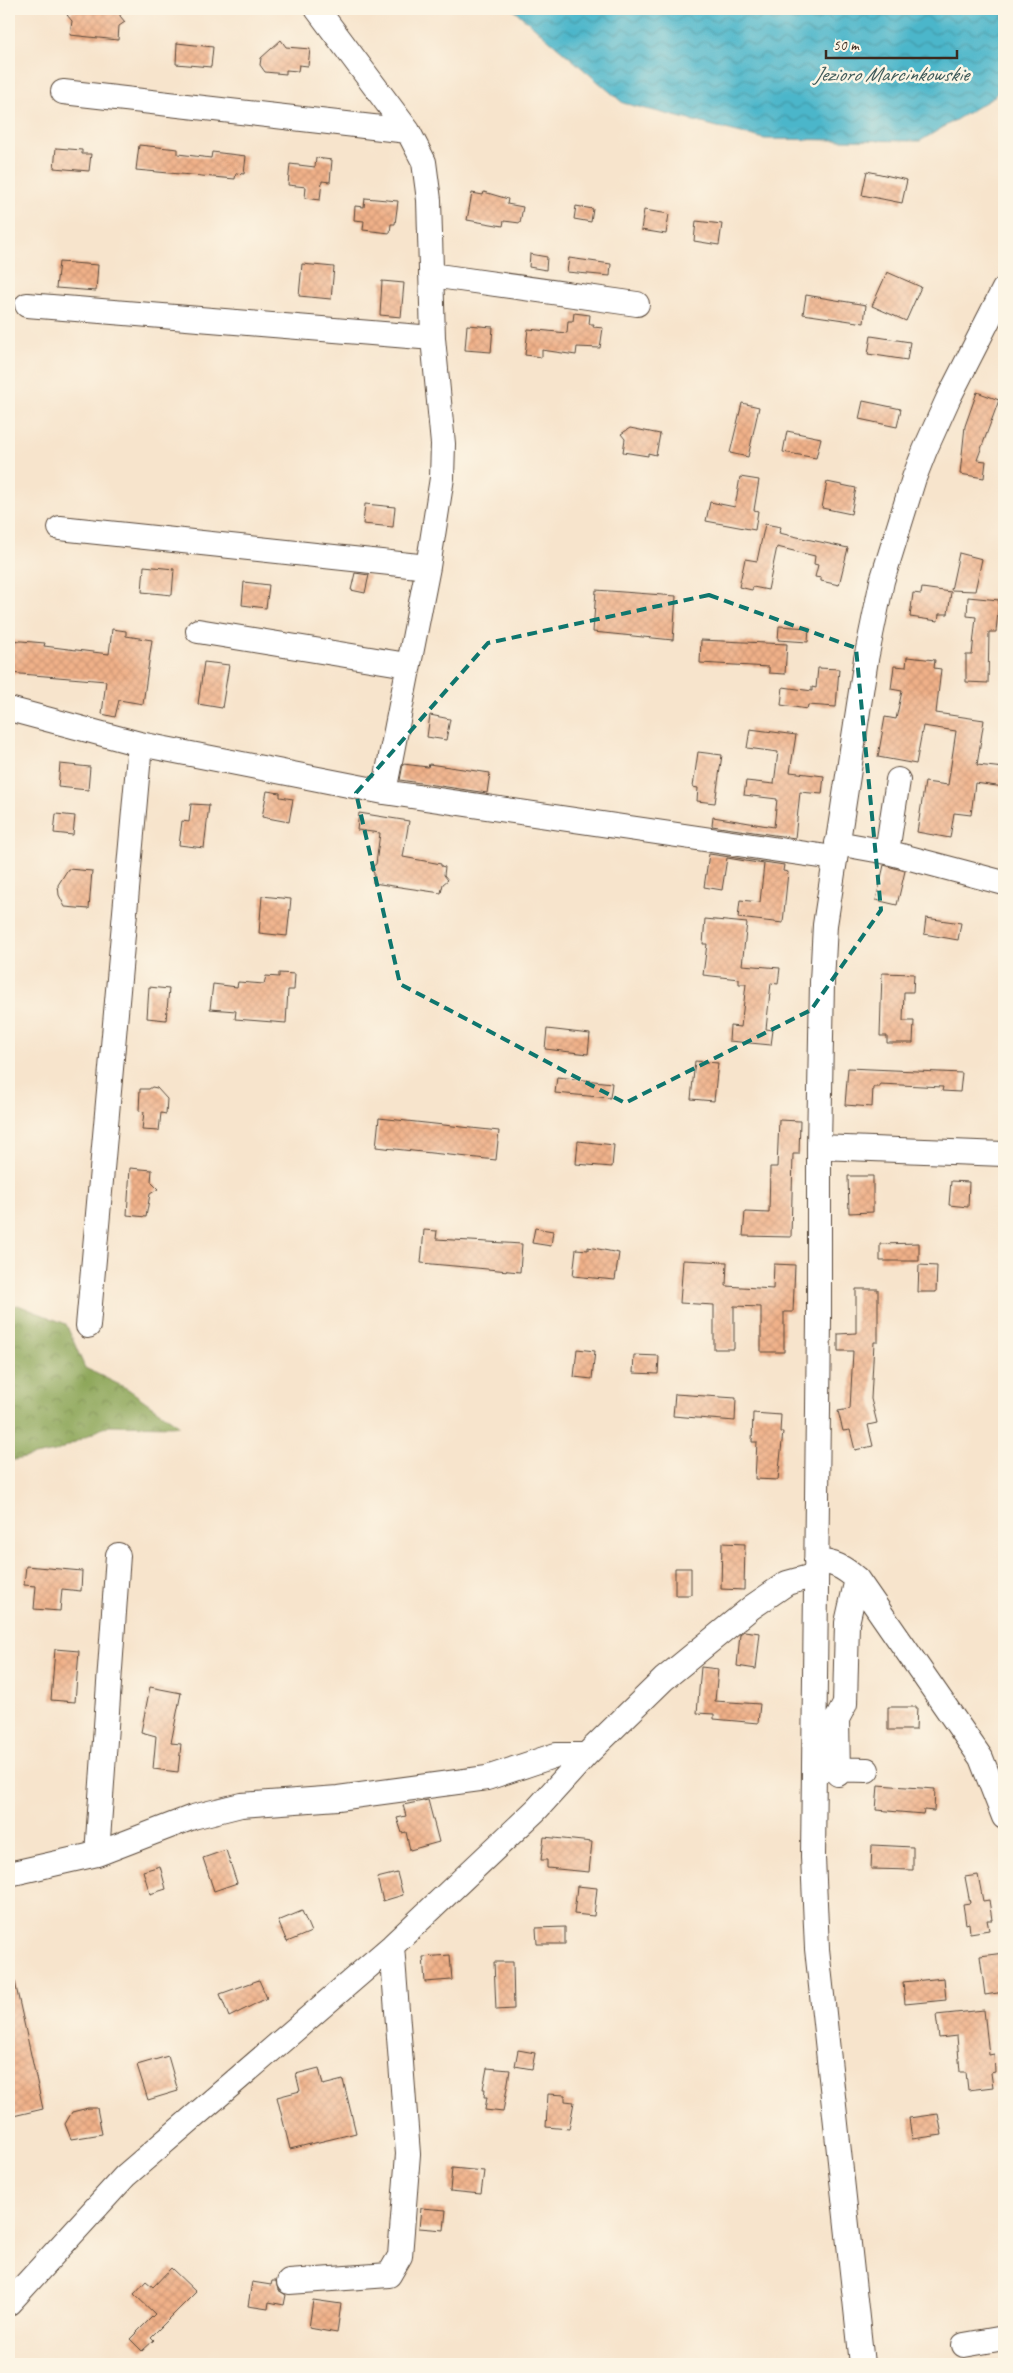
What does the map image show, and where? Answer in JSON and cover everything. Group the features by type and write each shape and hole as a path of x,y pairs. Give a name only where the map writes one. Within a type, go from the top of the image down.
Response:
{"street":[{"path":"316,9 408,131 424,162 429,200 434,338 444,444 442,478 428,567 384,792"},
{"path":"63,92 408,131"},
{"path":"431,275 637,304"},
{"path":"862,2364 817,1949 812,1857 822,982 826,925 836,851 871,627 892,544 914,478 936,427 1004,289"},
{"path":"27,305 434,338"},
{"path":"60,528 428,567"},
{"path":"198,631 408,665"},
{"path":"9,709 140,744 384,792 836,851 887,852 1004,883"},
{"path":"88,1326 140,744"},
{"path":"887,852 898,780"},
{"path":"819,1147 1004,1154"},
{"path":"97,1854 118,1555"},
{"path":"9,2303 125,2176 392,1946 537,1809 586,1756 664,1679 752,1608 787,1583 816,1568 831,1562 842,1566 857,1579 981,1758 1004,1817"},
{"path":"838,1772 838,1719 844,1704 847,1623 857,1579"},
{"path":"9,1874 97,1854 193,1817 241,1805 338,1798 487,1778 556,1755 586,1756"},
{"path":"813,1769 838,1772 867,1770"},
{"path":"289,2282 388,2275 400,2256 408,2154 392,1946"},
{"path":"964,2345 1004,2338"}],"highlighted area":[{"path":"709,595 856,648 881,910 811,1010 625,1103 400,984 356,793 488,643"}],"green space":[{"path":"18,1305 66,1324 85,1368 128,1389 180,1426 109,1425 55,1452 9,1461 9,1307"}],"water":[{"name":"Jezioro Marcinkowskie","path":"513,9 1004,9 1004,82 994,97 920,141 765,139 623,103"}],"building":[{"path":"76,9 121,9 120,16 125,22 119,26 118,40 70,35 72,21 67,15"},
{"path":"281,40 286,47 310,49 308,66 299,65 298,71 286,70 286,74 265,72 260,65 261,58"},
{"path":"177,43 213,47 211,67 176,64"},
{"path":"139,145 178,149 178,154 211,158 212,152 246,156 244,174 236,173 235,179 136,170"},
{"path":"56,148 82,150 82,154 91,154 89,171 54,168"},
{"path":"316,158 332,160 330,182 322,181 320,200 305,198 306,187 288,185 290,164 315,167"},
{"path":"867,171 907,180 902,203 862,195"},
{"path":"484,192 508,199 507,204 523,207 520,223 504,221 503,226 467,220 472,193 483,195"},
{"path":"365,198 398,201 395,224 391,224 390,233 363,230 364,221 354,220 355,206 364,207"},
{"path":"576,206 593,209 591,222 574,219"},
{"path":"644,210 669,214 666,234 641,230"},
{"path":"696,221 722,224 719,245 694,241"},
{"path":"530,254 547,257 546,270 529,267"},
{"path":"569,258 611,264 610,276 567,272"},
{"path":"59,262 98,265 96,291 56,288"},
{"path":"302,264 334,267 331,299 299,296"},
{"path":"887,272 921,287 906,321 872,306"},
{"path":"382,281 404,283 401,317 380,315"},
{"path":"806,295 866,305 864,323 803,314"},
{"path":"574,313 590,315 589,324 594,324 593,327 603,328 600,348 577,347 576,355 542,350 542,357 525,355 528,329 567,333 568,321 573,321"},
{"path":"467,325 493,327 491,352 465,350"},
{"path":"871,336 910,342 907,360 868,354"},
{"path":"977,392 999,400 977,460 986,461 984,478 960,474 965,426"},
{"path":"863,401 901,409 897,427 859,419"},
{"path":"742,403 759,407 748,457 730,453"},
{"path":"630,428 660,434 656,455 648,453 648,456 623,452 625,439 621,434"},
{"path":"787,431 821,438 816,458 783,452"},
{"path":"740,477 759,480 754,510 758,511 755,530 706,521 710,502 735,507"},
{"path":"827,482 856,488 851,514 822,508"},
{"path":"365,504 395,507 393,527 363,524"},
{"path":"765,524 781,527 779,533 848,548 839,585 821,581 821,578 815,577 818,565 814,564 815,556 777,547 768,590 753,587 752,590 739,587 745,559 757,561"},
{"path":"959,553 982,559 975,591 951,590"},
{"path":"144,566 174,569 172,595 142,592"},
{"path":"355,573 369,575 365,593 351,590"},
{"path":"244,582 269,585 266,608 242,605"},
{"path":"922,588 951,592 948,614 939,614 938,621 910,617 913,593 921,594"},
{"path":"596,590 676,596 673,640 593,632"},
{"path":"968,597 999,600 996,632 989,632 988,683 966,682 966,655 972,655 976,617 967,616"},
{"path":"779,626 809,628 808,642 778,640"},
{"path":"112,629 126,631 126,636 152,640 143,704 119,700 115,717 102,714 106,681 9,673 9,640 45,643 44,646 109,654"},
{"path":"701,640 787,644 785,674 769,673 769,667 700,663"},
{"path":"907,657 935,660 934,668 941,669 936,713 984,720 977,765 1004,768 1004,787 975,783 971,815 954,813 950,838 917,832 925,782 948,785 956,731 923,726 916,764 878,757 885,717 896,719 902,691 891,689 894,666 906,667"},
{"path":"204,662 229,665 222,708 198,704"},
{"path":"818,668 839,669 836,707 808,705 807,709 781,705 783,687 812,691 812,687 816,688"},
{"path":"430,715 450,719 446,740 427,737"},
{"path":"750,729 796,735 790,772 824,776 822,794 800,792 795,838 712,826 713,817 774,827 777,799 744,795 746,781 774,784 778,752 747,748"},
{"path":"698,752 722,755 715,803 697,801 698,788 693,787"},
{"path":"60,764 90,767 88,790 58,787"},
{"path":"403,764 428,767 429,764 490,773 487,793 400,780"},
{"path":"267,791 280,793 280,797 293,799 289,822 262,817"},
{"path":"191,804 209,805 204,848 179,845 182,821 189,822"},
{"path":"359,813 409,821 403,857 441,864 441,866 445,867 444,875 448,880 443,884 441,893 373,883 374,873 371,868 376,864 380,833 357,830"},
{"path":"56,814 75,816 73,835 54,833"},
{"path":"709,854 784,865 783,871 788,872 783,923 738,918 740,900 760,902 764,864 727,858 722,890 704,887"},
{"path":"884,865 905,871 897,905 876,900"},
{"path":"68,869 92,871 89,909 65,907 59,895 58,885"},
{"path":"262,896 291,899 287,936 259,933"},
{"path":"926,918 961,923 958,940 924,934"},
{"path":"705,919 747,923 742,965 780,968 778,984 771,983 766,1029 773,1030 771,1045 729,1041 730,1026 741,1027 746,984 739,984 739,979 703,975 707,944 703,944"},
{"path":"279,973 295,974 294,990 288,990 286,1023 235,1019 236,1011 210,1009 213,984 237,987 238,982 264,984 266,976 279,977"},
{"path":"882,973 914,974 913,992 904,992 903,1021 914,1021 913,1043 887,1043 887,1036 880,1036"},
{"path":"149,987 169,989 166,1020 147,1018"},
{"path":"547,1029 590,1034 588,1054 545,1049"},
{"path":"695,1061 718,1063 714,1101 691,1099"},
{"path":"848,1068 962,1073 960,1092 942,1091 943,1087 880,1084 880,1087 873,1087 872,1107 845,1105"},
{"path":"557,1077 612,1083 610,1098 555,1093"},
{"path":"157,1088 167,1099 166,1114 161,1113 159,1131 142,1130 144,1112 139,1111 140,1089"},
{"path":"379,1118 499,1131 496,1160 376,1147"},
{"path":"779,1120 800,1121 799,1154 793,1154 791,1237 743,1236 745,1212 769,1213 770,1167 777,1167"},
{"path":"578,1141 614,1145 612,1167 576,1164"},
{"path":"130,1168 152,1170 151,1182 158,1189 150,1194 146,1217 127,1215"},
{"path":"848,1176 873,1176 873,1212 849,1213"},
{"path":"951,1181 969,1182 968,1207 949,1205"},
{"path":"535,1228 553,1231 551,1246 532,1243"},
{"path":"424,1230 437,1231 436,1239 522,1244 520,1272 421,1263"},
{"path":"919,1243 919,1261 880,1261 880,1244"},
{"path":"588,1247 619,1253 615,1280 573,1276 576,1249 588,1250"},
{"path":"683,1260 727,1262 726,1286 773,1289 774,1264 795,1265 793,1312 784,1312 784,1352 761,1352 761,1307 734,1306 734,1349 714,1349 714,1305 680,1303"},
{"path":"919,1265 937,1266 936,1292 918,1292"},
{"path":"856,1289 878,1289 878,1342 874,1342 871,1399 877,1423 868,1425 873,1446 855,1450 850,1430 843,1431 838,1411 850,1409 853,1351 838,1351 838,1334 856,1333"},
{"path":"577,1349 595,1351 592,1379 574,1377"},
{"path":"634,1355 659,1356 658,1374 633,1373"},
{"path":"675,1394 736,1398 735,1421 673,1416"},
{"path":"753,1413 781,1415 780,1432 783,1432 778,1480 755,1479 757,1442 752,1442"},
{"path":"722,1543 745,1544 744,1590 721,1589"},
{"path":"26,1566 82,1571 81,1591 62,1589 60,1611 34,1609 36,1586 24,1585"},
{"path":"675,1568 691,1568 691,1595 675,1595"},
{"path":"744,1631 760,1633 756,1669 737,1666 740,1634"},
{"path":"55,1649 79,1651 75,1702 51,1700"},
{"path":"701,1667 718,1669 715,1701 760,1704 758,1723 714,1719 714,1714 697,1713"},
{"path":"150,1687 181,1693 171,1743 181,1744 178,1772 153,1769 156,1736 141,1732"},
{"path":"888,1707 917,1707 916,1730 888,1730"},
{"path":"878,1785 935,1789 934,1811 924,1810 923,1814 876,1810"},
{"path":"428,1800 439,1842 410,1850 406,1832 402,1833 397,1818 406,1816 403,1805"},
{"path":"544,1837 592,1842 589,1872 547,1868 547,1860 541,1860"},
{"path":"872,1845 913,1847 913,1870 871,1869"},
{"path":"226,1850 237,1883 214,1891 203,1858"},
{"path":"160,1866 166,1889 150,1894 143,1871"},
{"path":"397,1873 403,1895 383,1901 377,1878"},
{"path":"978,1875 983,1901 989,1900 992,1920 987,1920 989,1930 970,1933 969,1923 966,1924 963,1904 970,1903 965,1877"},
{"path":"577,1886 597,1888 594,1916 574,1914"},
{"path":"302,1911 311,1932 287,1942 278,1921"},
{"path":"565,1927 565,1944 537,1944 536,1928"},
{"path":"1004,1953 1004,1992 985,1995 980,1956"},
{"path":"450,1955 452,1980 425,1982 423,1957"},
{"path":"494,1962 513,1962 514,2009 496,2010"},
{"path":"944,1978 946,2000 905,2004 903,1982"},
{"path":"259,1980 267,1998 229,2017 220,1994"},
{"path":"9,1982 15,1982 43,2109 9,2117"},
{"path":"984,2010 989,2055 994,2054 995,2072 991,2073 993,2087 968,2090 966,2072 960,2072 957,2036 939,2038 936,2015"},
{"path":"518,2050 535,2053 532,2069 515,2066"},
{"path":"168,2056 178,2091 148,2100 137,2065"},
{"path":"319,2068 323,2085 343,2080 356,2133 290,2149 277,2097 300,2091 296,2074"},
{"path":"487,2068 510,2070 503,2112 485,2110 487,2097 484,2097 485,2089 483,2089"},
{"path":"548,2094 565,2095 565,2101 574,2102 569,2129 546,2127"},
{"path":"97,2108 102,2134 71,2139 65,2124 72,2112"},
{"path":"938,2114 942,2135 912,2139 909,2118"},
{"path":"452,2168 484,2171 481,2194 450,2191"},
{"path":"421,2208 446,2210 444,2230 419,2228"},
{"path":"171,2268 196,2292 151,2337 154,2340 142,2351 130,2339 155,2314 134,2294 146,2281 153,2287"},
{"path":"272,2281 276,2281 278,2290 286,2295 284,2305 269,2302 268,2309 248,2306 252,2282 271,2285"},
{"path":"313,2300 341,2304 337,2333 309,2328"}]}
